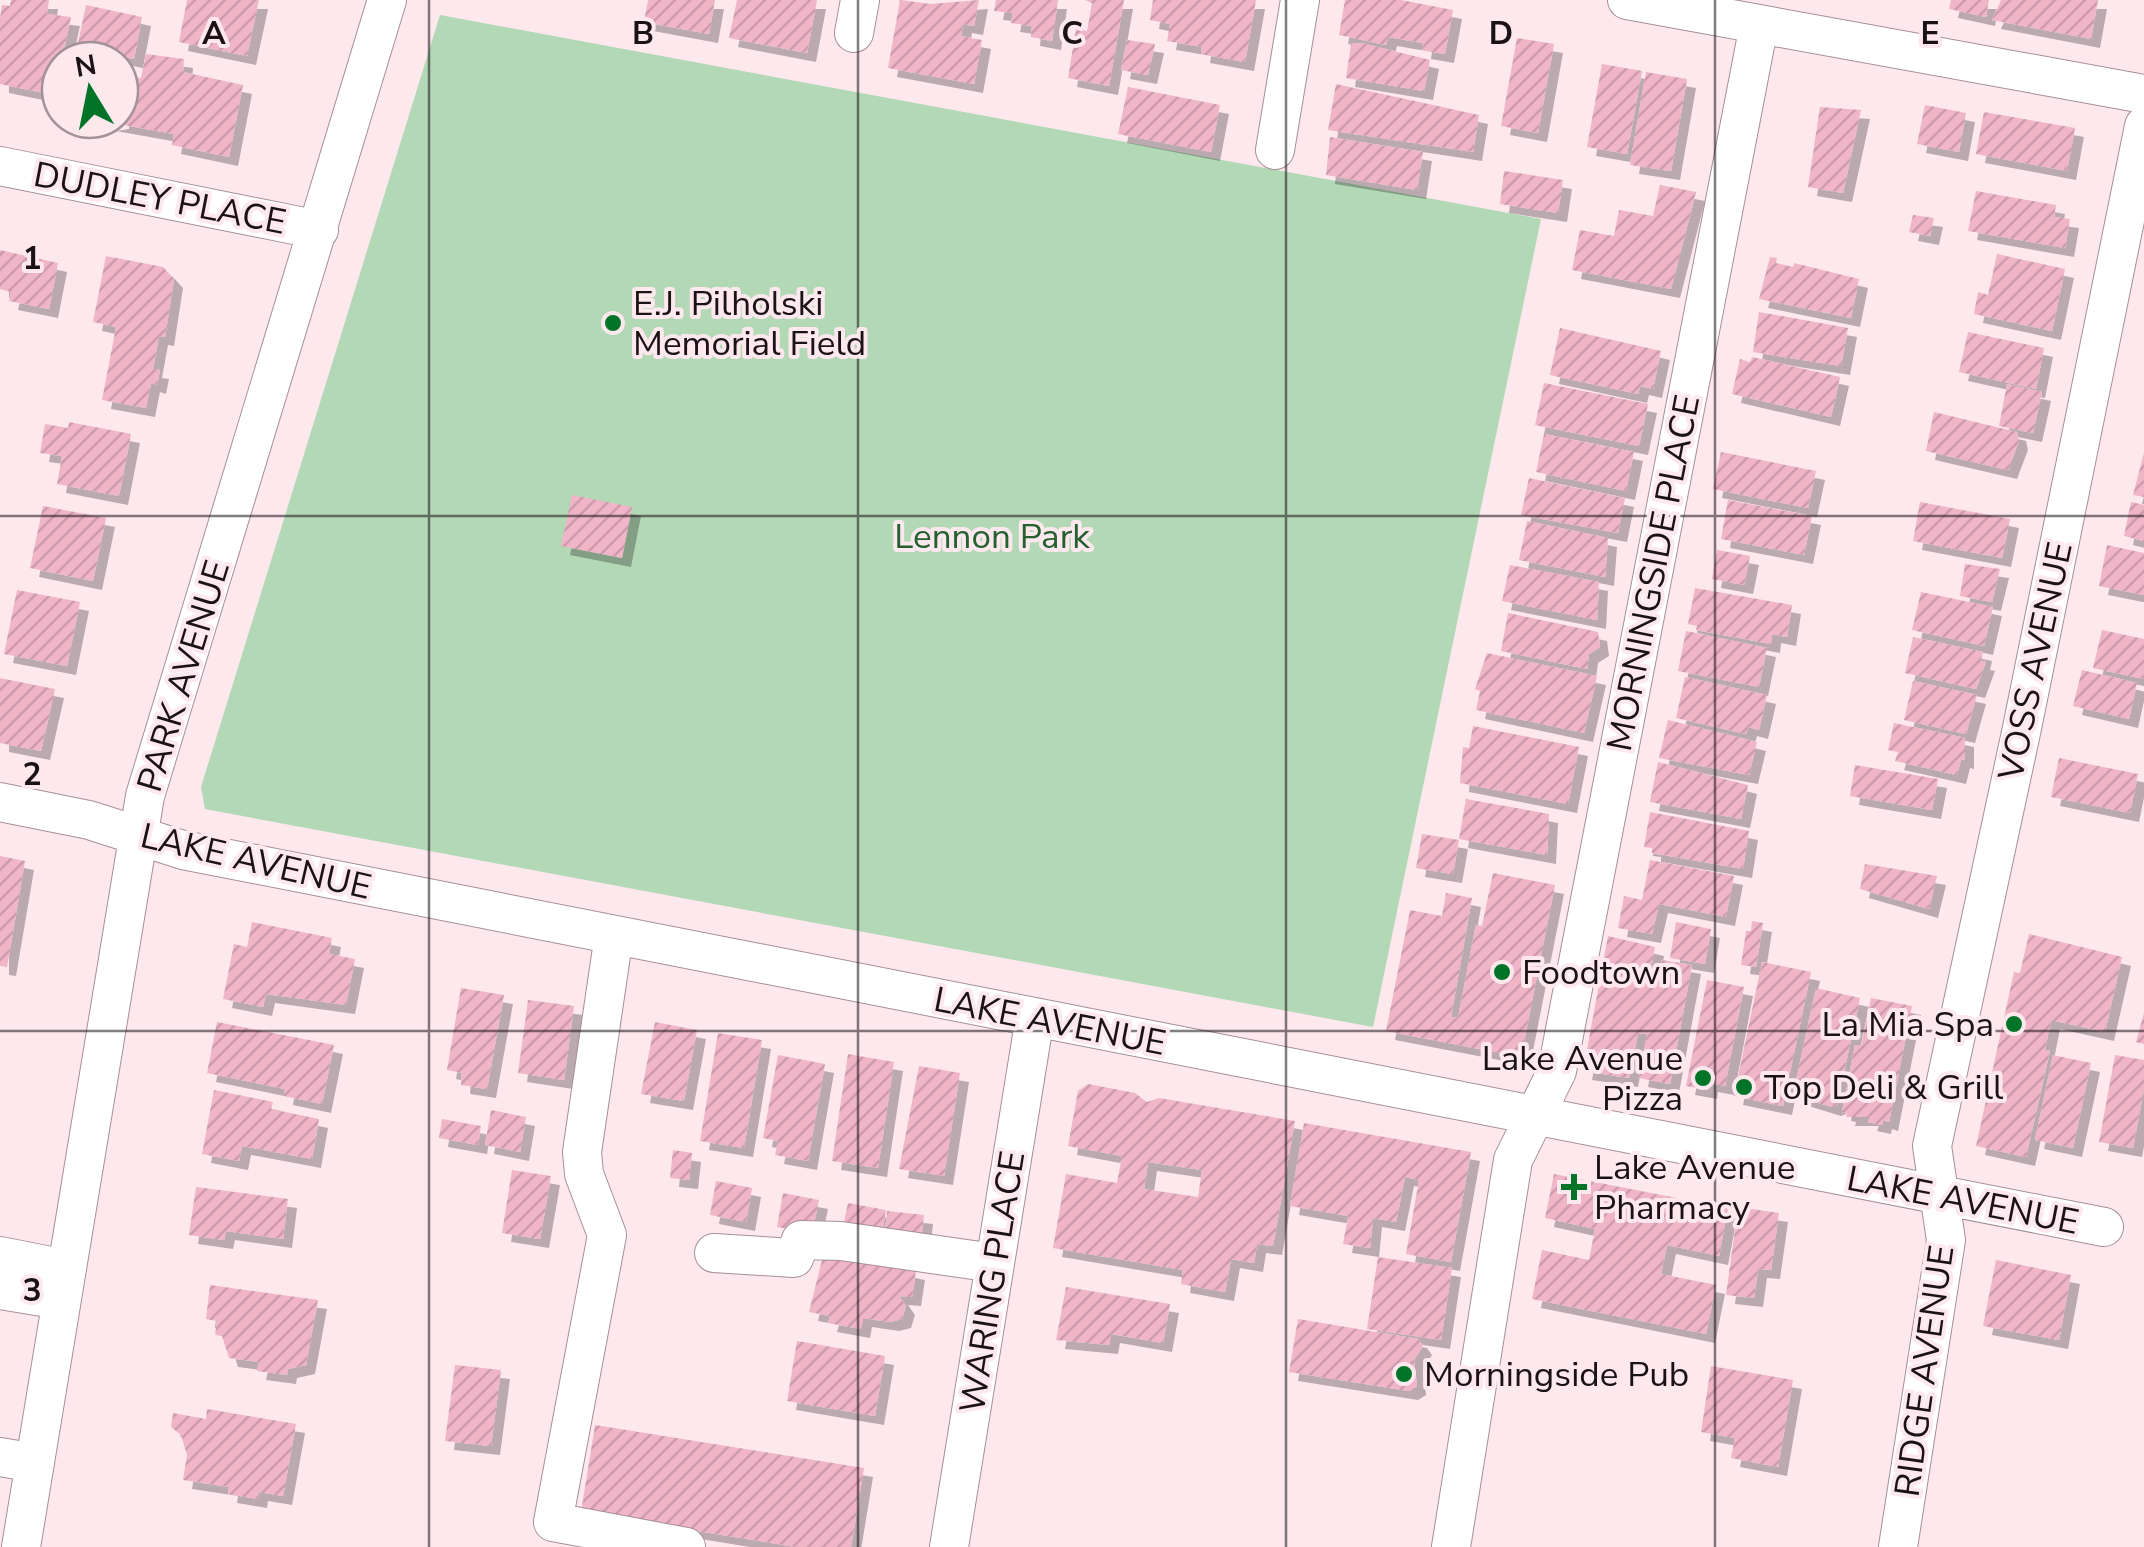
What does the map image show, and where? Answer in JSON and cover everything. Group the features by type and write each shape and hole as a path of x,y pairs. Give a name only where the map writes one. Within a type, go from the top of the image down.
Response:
{"street":[{"name":"PARK AVENUE","path":"21,1547 17,1460 64,1285 136,835 386,0"},
{"path":"1274,150 1300,0"},
{"path":"1626,0 2144,94"},
{"name":"MORNINGSIDE PLACE","path":"1450,1547 1513,1160 1557,1071 1760,25"},
{"name":"VOSS AVENUE","path":"1939,1195 1932,1146 2022,728 2144,126"},
{"name":"DUDLEY PLACE","path":"0,166 319,230"},
{"name":"LAKE AVENUE","path":"0,802 88,820 184,850 2104,1227"},
{"path":"614,935 582,1152 584,1174 608,1235 552,1522 686,1547"},
{"name":"WARING PLACE","path":"949,1547 1034,1017"},
{"name":"RIDGE AVENUE","path":"1898,1547 1946,1240 1939,1195"},
{"path":"714,1253 794,1258 801,1240 841,1241 994,1263"},
{"path":"0,1256 64,1285"},
{"path":"0,1290 64,1285"}],"green space":[{"name":"Lennon Park","path":"440,15 1541,219 1373,1027 205,809 201,787"}],"building":[{"path":"11,0 49,0 47,14 71,17 66,40 40,40 40,92 0,84 0,18 2,5 10,6"},
{"path":"187,0 259,0 247,56 179,42"},
{"path":"648,0 715,0 709,34 644,22"},
{"path":"737,0 817,0 807,53 729,38"},
{"path":"900,0 931,4 979,0 974,26 963,24 961,36 982,40 974,84 888,68"},
{"path":"996,0 1058,0 1052,41 1031,37 1032,26 1011,23 1013,13 994,11"},
{"path":"1085,0 1124,0 1109,86 1068,78 1076,29 1087,31 1092,3"},
{"path":"1153,0 1256,0 1245,62 1201,54 1202,47 1167,41 1170,24 1150,20"},
{"path":"1345,0 1401,0 1453,10 1445,54 1422,50 1423,43 1388,37 1386,45 1339,35"},
{"path":"1951,0 1989,0 1986,17 1949,9"},
{"path":"2001,0 2098,0 2091,39 1992,20"},
{"path":"86,5 142,17 138,40 79,40"},
{"path":"1517,38 1554,44 1538,133 1501,126"},
{"path":"1127,40 1155,44 1148,75 1121,70"},
{"path":"1351,44 1430,60 1424,91 1346,78"},
{"path":"146,54 184,59 183,72 243,85 229,157 172,145 174,134 140,128 141,78"},
{"path":"1602,64 1642,71 1627,154 1587,147"},
{"path":"1646,72 1687,79 1671,171 1630,165"},
{"path":"1336,84 1479,115 1473,152 1328,130"},
{"path":"1128,87 1220,105 1211,152 1118,134"},
{"path":"1925,105 1966,113 1959,152 1917,144"},
{"path":"1820,107 1861,110 1843,193 1808,187"},
{"path":"1984,112 2075,128 2067,171 1976,154"},
{"path":"1330,137 1423,152 1417,190 1326,175"},
{"path":"1504,171 1563,180 1558,213 1500,204"},
{"path":"1660,185 1696,192 1671,289 1572,270 1580,230 1614,236 1619,210 1653,216"},
{"path":"1976,191 2056,205 2054,217 2070,219 2065,248 1968,231"},
{"path":"1913,215 1934,218 1930,236 1909,232"},
{"path":"0,250 58,263 49,309 9,301 11,292 0,289"},
{"path":"1997,254 2065,269 2052,331 1974,314 1978,292 1988,295"},
{"path":"106,256 163,267 174,279 165,337 159,336 153,369 160,370 157,385 151,383 146,408 102,400 116,327 93,322"},
{"path":"1770,257 1777,258 1776,263 1793,267 1794,263 1859,279 1851,318 1759,299"},
{"path":"1759,312 1848,328 1841,366 1753,352"},
{"path":"1560,328 1661,351 1653,389 1640,386 1638,394 1550,375"},
{"path":"1968,332 2044,348 2036,389 1959,372"},
{"path":"1752,357 1840,377 1831,417 1732,394 1740,359 1750,362"},
{"path":"1544,383 1648,404 1639,446 1535,425"},
{"path":"2007,384 2042,392 2033,433 1999,426"},
{"path":"1934,412 2017,432 2019,441 2008,470 1926,451"},
{"path":"69,422 131,434 119,496 57,484 62,456 40,453 45,424 68,428"},
{"path":"1544,434 1634,452 1626,491 1536,472"},
{"path":"1721,452 1816,471 1808,508 1713,489"},
{"path":"2144,453 2144,497 2133,495"},
{"path":"1529,478 1625,498 1618,533 1521,515"},
{"path":"572,495 632,507 622,558 561,546"},
{"path":"1728,500 1812,516 1804,555 1721,539"},
{"path":"1920,502 2010,519 2002,558 1913,541"},
{"path":"2131,502 2144,505 2144,541 2124,536"},
{"path":"43,506 106,518 93,581 30,568"},
{"path":"1527,521 1608,538 1605,577 1519,560"},
{"path":"2107,545 2144,553 2144,595 2099,586"},
{"path":"1717,550 1750,556 1744,585 1712,579"},
{"path":"1965,564 2000,569 1992,602 1960,596"},
{"path":"1510,565 1599,582 1597,620 1502,601"},
{"path":"1695,588 1792,605 1787,637 1772,634 1771,644 1696,630 1697,626 1688,624"},
{"path":"17,590 80,602 67,666 4,654"},
{"path":"1921,592 1993,607 1984,646 1912,630"},
{"path":"1508,613 1598,632 1600,647 1589,654 1587,669 1501,651"},
{"path":"2102,630 2144,639 2144,679 2093,668"},
{"path":"1686,631 1767,648 1759,687 1678,671"},
{"path":"1913,637 1983,652 1981,661 1986,662 1976,689 1905,673"},
{"path":"1487,653 1597,676 1584,733 1476,710 1480,691 1475,689"},
{"path":"2082,670 2137,683 2129,719 2073,706"},
{"path":"1685,677 1767,695 1759,730 1748,727 1746,734 1676,718"},
{"path":"0,678 55,689 41,751 0,743"},
{"path":"1913,681 1977,695 1966,734 1904,720"},
{"path":"1668,720 1757,742 1749,775 1659,758"},
{"path":"1894,723 1965,738 1965,760 1961,759 1957,775 1895,761 1898,752 1888,750"},
{"path":"1473,726 1579,747 1568,804 1460,783 1463,747 1469,748"},
{"path":"2059,758 2138,774 2130,813 2051,797"},
{"path":"1658,762 1748,785 1741,819 1650,802"},
{"path":"1855,765 1938,779 1932,810 1850,796"},
{"path":"1466,799 1549,814 1547,855 1459,839"},
{"path":"1650,812 1749,831 1743,869 1652,853 1652,848 1644,847"},
{"path":"1422,834 1459,840 1453,874 1416,868"},
{"path":"0,856 25,861 7,967 0,966"},
{"path":"1650,860 1734,876 1726,917 1659,904 1652,934 1618,928 1624,896 1642,900"},
{"path":"1865,864 1937,876 1929,909 1860,889"},
{"name":"Foodtown","path":"1493,873 1555,885 1521,1057 1386,1031 1410,910 1442,916 1446,893 1472,898 1451,1017 1458,1018 1476,925 1482,926"},
{"path":"1752,921 1763,923 1756,967 1741,965 1746,931 1751,931"},
{"path":"252,922 332,938 329,954 355,959 346,1005 266,994 263,1007 223,999 234,944 247,947"},
{"path":"1676,922 1711,929 1705,964 1670,958"},
{"path":"2029,934 2122,957 2105,1032 2051,1020 2045,1050 2050,1051 2026,1157 1976,1146 2014,972 2020,973"},
{"path":"1608,936 1655,947 1648,984 1657,986 1662,960 1692,965 1670,1084 1639,1078 1647,1034 1638,1033 1629,1078 1583,1071"},
{"path":"1762,962 1811,972 1783,1106 1734,1096"},
{"path":"1707,980 1744,987 1725,1086 1709,1083 1708,1090 1686,1086"},
{"path":"461,988 504,995 487,1089 461,1085 462,1073 447,1070"},
{"path":"1816,988 1860,998 1837,1105 1832,1107 1793,1095"},
{"path":"1871,998 1912,1006 1889,1122 1883,1120 1882,1125 1868,1122 1870,1117 1846,1117 1847,1113 1842,1112 1855,1045 1861,1046"},
{"path":"528,1000 574,1006 564,1080 518,1073"},
{"path":"2144,1013 2144,1044 2136,1042"},
{"path":"217,1022 334,1045 322,1104 284,1096 285,1089 207,1073"},
{"path":"655,1022 697,1030 684,1101 641,1094"},
{"path":"718,1033 762,1040 744,1148 700,1141"},
{"path":"848,1054 894,1062 878,1168 832,1161"},
{"path":"778,1055 825,1064 808,1161 775,1155 778,1141 763,1138"},
{"path":"2053,1055 2091,1063 2073,1148 2035,1140"},
{"path":"2115,1055 2144,1060 2144,1089 2133,1148 2099,1142"},
{"path":"919,1066 960,1073 944,1176 899,1169"},
{"path":"1088,1084 1135,1093 1147,1102 1159,1098 1295,1121 1273,1246 1257,1244 1254,1263 1231,1259 1225,1292 1181,1284 1183,1270 1053,1248 1066,1174 1117,1183 1122,1156 1068,1146 1078,1091","holes":["1148,1162 1202,1170 1198,1197 1144,1189"]},
{"path":"214,1090 273,1102 271,1109 319,1119 312,1159 242,1146 239,1161 202,1154"},
{"path":"491,1110 526,1117 520,1152 485,1145"},
{"path":"442,1119 481,1126 478,1145 439,1138"},
{"path":"1304,1123 1471,1152 1451,1262 1406,1254 1419,1180 1405,1177 1396,1222 1373,1218 1370,1248 1343,1244 1348,1216 1290,1206"},
{"path":"673,1150 692,1153 689,1180 670,1178"},
{"path":"512,1170 551,1176 540,1239 502,1233"},
{"path":"1554,1174 1728,1208 1719,1256 1667,1245 1661,1274 1716,1285 1706,1334 1532,1299 1542,1250 1589,1260 1595,1229 1545,1218"},
{"path":"716,1181 752,1188 746,1222 710,1215"},
{"path":"196,1187 288,1199 283,1239 226,1231 224,1240 189,1235"},
{"path":"783,1193 819,1200 812,1233 777,1227"},
{"path":"848,1203 886,1210 880,1244 841,1236"},
{"path":"1738,1207 1779,1213 1771,1270 1758,1269 1754,1298 1726,1295"},
{"path":"887,1211 924,1215 920,1249 884,1245"},
{"path":"824,1252 916,1271 912,1297 899,1296 906,1306 902,1319 890,1322 863,1318 861,1329 828,1323 830,1316 809,1312"},
{"path":"1378,1257 1452,1268 1441,1340 1367,1329"},
{"path":"1996,1260 2071,1275 2059,1340 1983,1326"},
{"path":"210,1285 318,1300 306,1365 288,1369 287,1375 257,1371 259,1362 229,1358 222,1336 215,1335 217,1321 206,1319"},
{"path":"1066,1287 1170,1304 1163,1343 1111,1334 1109,1345 1056,1340"},
{"path":"1298,1319 1418,1339 1423,1346 1414,1360 1417,1386 1409,1391 1289,1372"},
{"path":"797,1341 885,1356 875,1416 787,1401"},
{"path":"455,1365 501,1370 491,1446 445,1441"},
{"path":"1711,1366 1793,1380 1778,1467 1731,1458 1735,1438 1701,1432"},
{"path":"207,1409 296,1424 283,1496 259,1492 258,1499 228,1494 229,1487 183,1480 187,1455 181,1435 171,1427 173,1413 206,1419"},
{"path":"595,1425 864,1468 851,1547 796,1547 581,1512"}],"place":[{"name":"E.J. Pilholski Memorial Field","path":"613,323"},
{"name":"Foodtown","path":"1502,972"},
{"name":"La Mia Spa","path":"2014,1024"},
{"name":"Lake Avenue Pizza","path":"1703,1078"},
{"name":"Top Deli & Grill","path":"1744,1087"},
{"name":"Lake Avenue Pharmacy","path":"1574,1187"},
{"name":"Morningside Pub","path":"1404,1374"}]}
